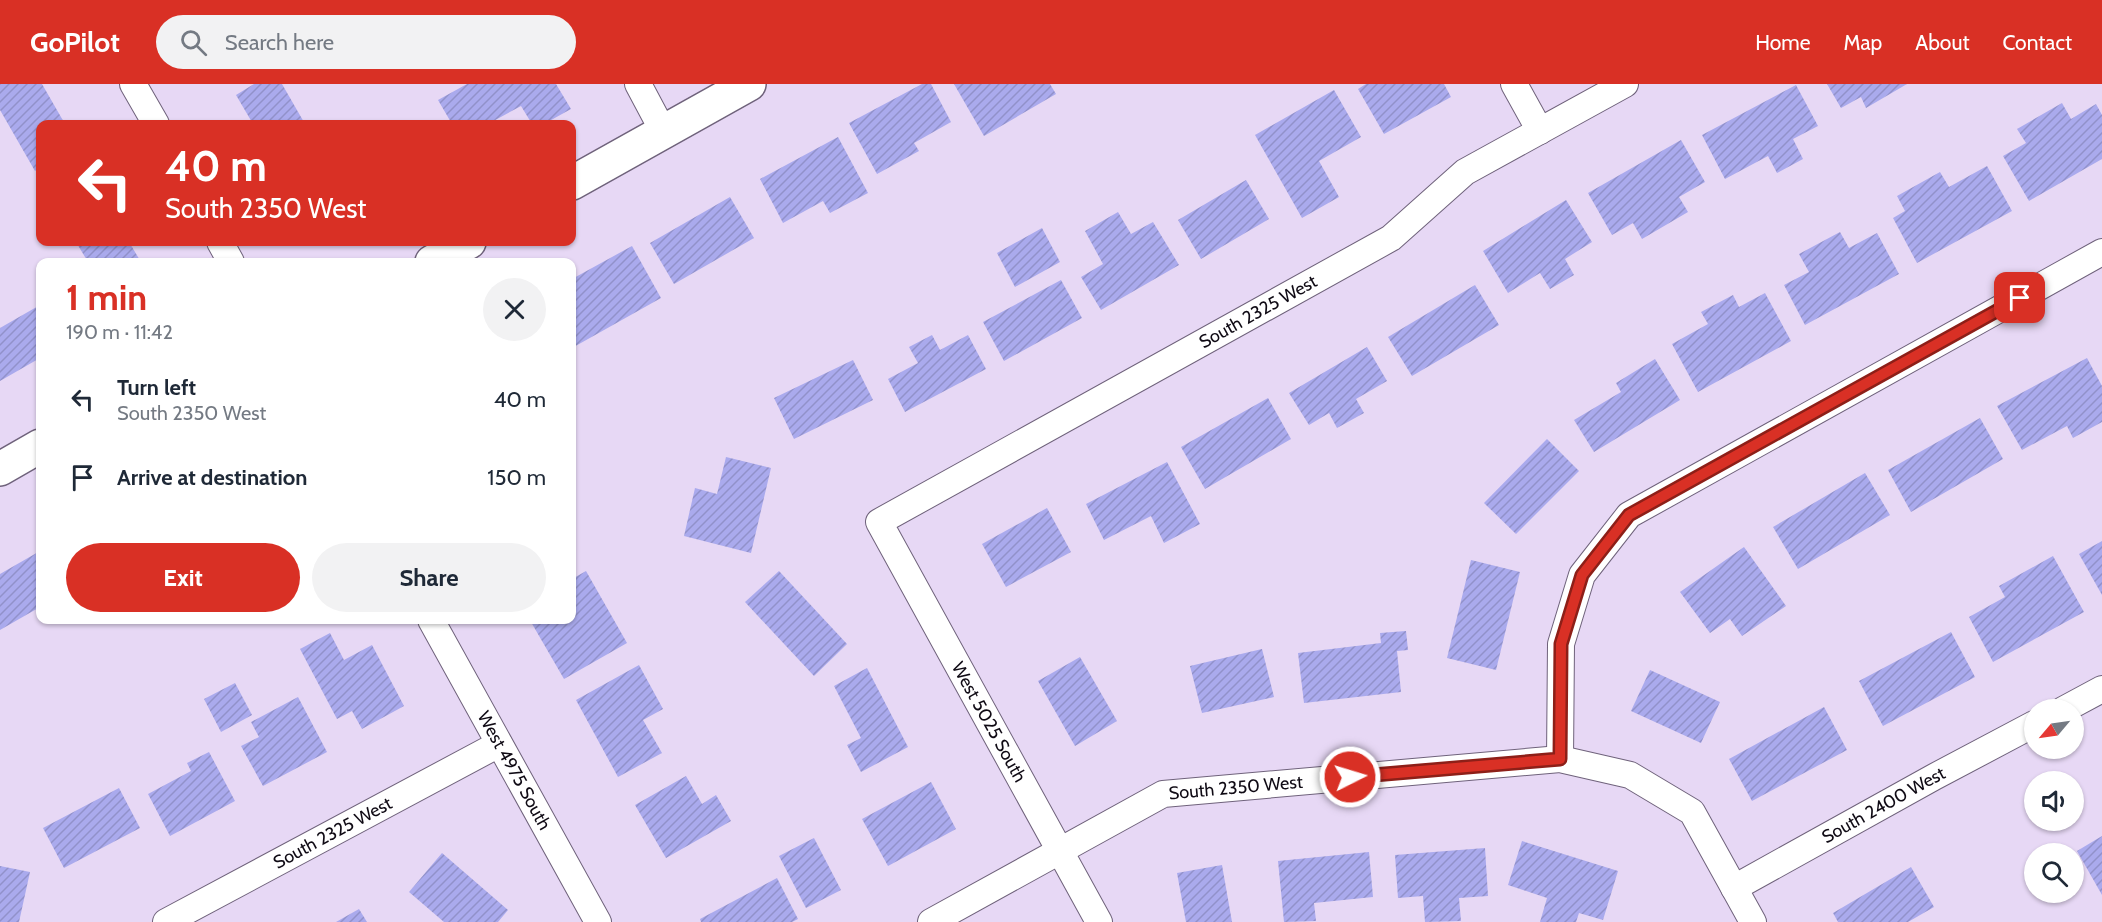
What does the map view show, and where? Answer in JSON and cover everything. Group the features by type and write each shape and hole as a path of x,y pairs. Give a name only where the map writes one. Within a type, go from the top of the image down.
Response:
{"street":[{"path":"133,84 154,120"},
{"path":"638,84 663,131"},
{"path":"576,181 749,84"},
{"path":"1514,84 1540,131"},
{"name":"South 2325 West","path":"879,522 1391,238 1465,172 1625,84"},
{"path":"439,258 462,246"},
{"path":"1560,759 1561,644 1582,575 1629,515 2102,252"},
{"path":"0,469 36,448"},
{"name":"West 5025 South","path":"879,522 1100,922"},
{"name":"West 4975 South","path":"433,624 598,922"},
{"path":"2083,699 2102,689"},
{"name":"South 2400 West","path":"1734,888 2024,729"},
{"name":"South 2325 West","path":"166,922 499,744"},
{"name":"South 2350 West","path":"931,922 1163,794 1560,759 1630,774 1692,812 1753,922"}],"building":[{"path":"0,84 42,84 63,120 36,120 35,171 0,110"},
{"path":"254,84 282,84 303,120 251,120 236,95"},
{"path":"467,84 556,84 571,109 551,120 530,120 521,106 495,120 450,120 438,100"},
{"path":"922,84 931,84 951,122 914,143 919,151 877,174 849,123"},
{"path":"954,84 1050,84 1056,94 984,136"},
{"path":"1366,84 1444,84 1451,97 1384,134 1358,89"},
{"path":"1827,84 1907,84 1866,108 1861,97 1841,108"},
{"path":"1796,85 1818,126 1793,139 1803,159 1777,173 1768,156 1725,179 1702,135"},
{"path":"1334,90 1361,137 1319,161 1339,197 1302,218 1255,135"},
{"path":"2062,103 2071,119 2096,104 2102,115 2102,159 2029,201 2003,156 2026,143 2017,129"},
{"path":"838,137 868,193 830,213 823,201 783,223 760,179"},
{"path":"1681,140 1705,182 1679,197 1688,212 1642,239 1633,223 1612,235 1588,193"},
{"path":"1987,166 2012,211 1917,263 1893,218 1905,211 1897,196 1940,172 1949,187"},
{"path":"1246,180 1269,219 1201,259 1178,220"},
{"path":"730,197 754,238 674,284 650,243"},
{"path":"1566,200 1592,242 1565,259 1574,275 1550,289 1540,273 1508,293 1483,251"},
{"path":"1118,212 1131,234 1153,222 1179,265 1101,310 1081,277 1103,264 1085,231"},
{"path":"1042,228 1060,262 1015,287 997,253"},
{"path":"1840,232 1849,248 1877,233 1899,274 1805,325 1784,285 1809,272 1799,254"},
{"path":"78,246 131,246 139,258 86,258"},
{"path":"632,246 661,298 576,346 576,277"},
{"path":"1061,280 1082,318 1004,361 983,322"},
{"path":"1475,285 1499,325 1412,376 1388,337"},
{"path":"1765,293 1791,341 1698,392 1672,344 1708,324 1701,312 1733,295 1739,307"},
{"path":"36,307 36,360 0,381 0,328"},
{"path":"932,335 940,350 968,335 986,369 905,412 888,379 918,363 909,347"},
{"path":"1367,347 1387,381 1356,399 1364,413 1337,428 1329,413 1309,425 1289,393"},
{"path":"2087,358 2102,386 2102,422 2073,438 2067,426 2022,450 1997,406"},
{"path":"1655,359 1680,400 1594,452 1574,420 1621,392 1616,383"},
{"path":"853,360 873,400 794,439 774,398"},
{"path":"1268,398 1291,439 1205,489 1181,447"},
{"path":"1980,418 2003,459 1911,512 1888,470"},
{"path":"1547,439 1579,471 1516,534 1484,503"},
{"path":"726,457 771,468 751,553 684,536 695,488 717,494"},
{"path":"1167,462 1200,524 1164,543 1151,516 1104,540 1086,504"},
{"path":"1865,473 1890,515 1798,569 1773,527"},
{"path":"1047,508 1071,552 1006,587 982,544"},
{"path":"2102,541 2102,595 2079,554"},
{"path":"1744,547 1786,606 1742,636 1730,619 1710,633 1680,592"},
{"path":"36,553 36,609 0,630 0,574"},
{"path":"2053,556 2084,612 1993,662 1969,617 2005,597 1999,586"},
{"path":"1471,560 1520,572 1496,670 1447,658"},
{"path":"586,571 627,643 564,679 532,624 576,624 576,577"},
{"path":"779,571 847,644 814,676 745,602"},
{"path":"1406,631 1408,650 1397,651 1401,692 1304,703 1298,653 1381,643 1380,633"},
{"path":"1951,632 1975,677 1883,726 1859,681"},
{"path":"330,633 344,660 372,645 404,706 362,729 352,711 337,719 300,649"},
{"path":"1262,649 1274,697 1202,713 1190,666"},
{"path":"1080,657 1117,721 1075,746 1038,681"},
{"path":"639,665 663,709 643,720 662,753 618,777 576,700"},
{"path":"867,668 908,747 861,772 847,745 861,738 834,686"},
{"path":"1650,670 1720,702 1701,743 1631,711"},
{"path":"235,683 252,715 221,732 204,699"},
{"path":"298,697 327,752 263,786 241,746 259,737 251,722"},
{"path":"1824,707 1847,750 1752,801 1729,759"},
{"path":"209,752 235,801 170,836 148,794 191,771 187,763"},
{"path":"686,776 702,804 716,795 731,821 666,858 635,805"},
{"path":"931,782 956,829 888,866 862,819"},
{"path":"119,788 140,828 64,868 43,828"},
{"path":"2102,836 2102,895 2084,863 2084,847"},
{"path":"814,838 841,890 806,908 779,856"},
{"path":"1522,841 1618,871 1603,920 1579,913 1576,922 1540,922 1547,898 1508,885"},
{"path":"1485,848 1488,896 1459,898 1461,921 1425,922 1423,896 1398,898 1395,855"},
{"path":"1369,852 1373,897 1314,903 1316,921 1284,922 1278,861"},
{"path":"442,853 508,910 498,922 444,922 409,892"},
{"path":"1222,865 1232,922 1186,922 1177,873"},
{"path":"0,866 30,872 19,922 0,922"},
{"path":"1911,867 1934,907 1908,922 1838,922 1833,913"},
{"path":"777,878 798,919 792,922 701,922 700,919"},
{"path":"359,909 367,922 336,922"}],"route":[{"path":"1350,777 1560,759 1561,644 1582,575 1629,515 2020,298"}]}
